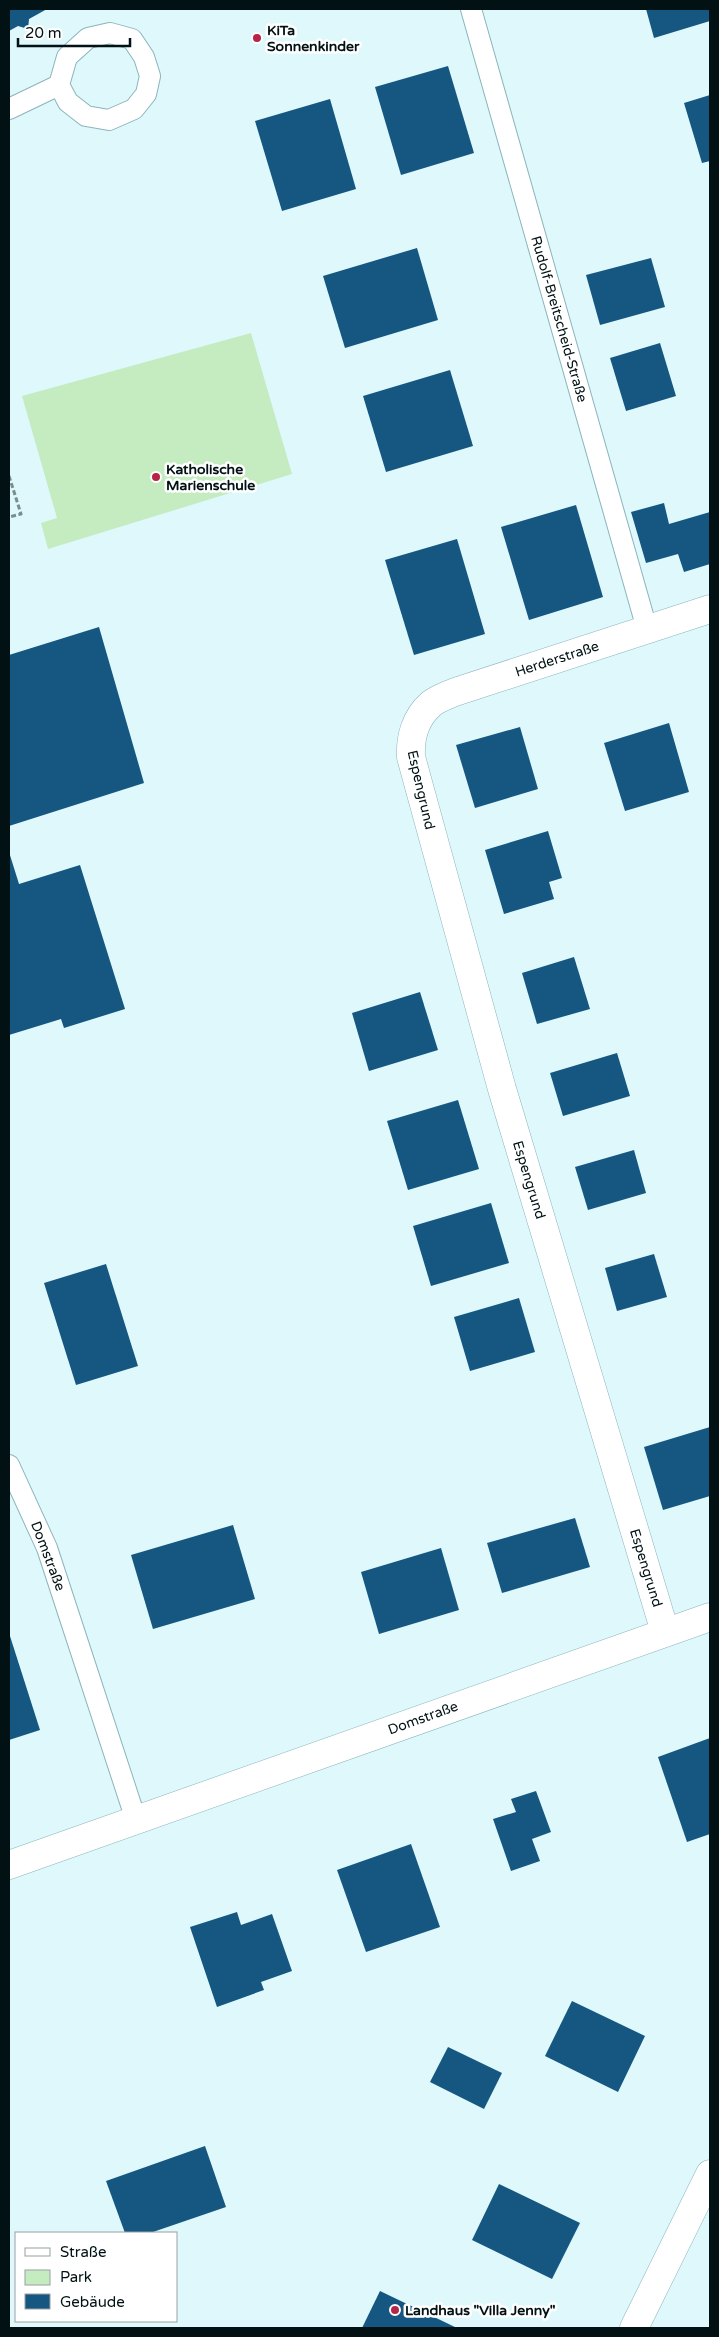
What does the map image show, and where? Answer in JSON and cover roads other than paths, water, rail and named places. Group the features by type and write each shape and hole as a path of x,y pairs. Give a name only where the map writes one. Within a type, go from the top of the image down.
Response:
{"street":[{"name":"Herderstraße","path":"415,726 431,704 455,692 710,609"},
{"name":"Espengrund","path":"415,726 410,742 410,757 502,1089 666,1632"},
{"name":"Domstraße","path":"9,1865 710,1617"},
{"path":"634,2328 710,2174"}],"lane":[{"name":"Rudolf-Breitscheid-Straße","path":"471,9 647,629"},
{"path":"9,109 59,85 67,57 88,38 110,33 132,39 144,57 150,76 146,94 134,109 109,120 86,116 68,102 59,85"},
{"name":"Domstraße","path":"9,1465 47,1548 136,1820"}],"place":[{"name":"KiTa Sonnenkinder","path":"257,38"},
{"name":"Katholische Marienschule","path":"156,477"},
{"name":"Landhaus \"Villa Jenny\"","path":"395,2310"}]}
